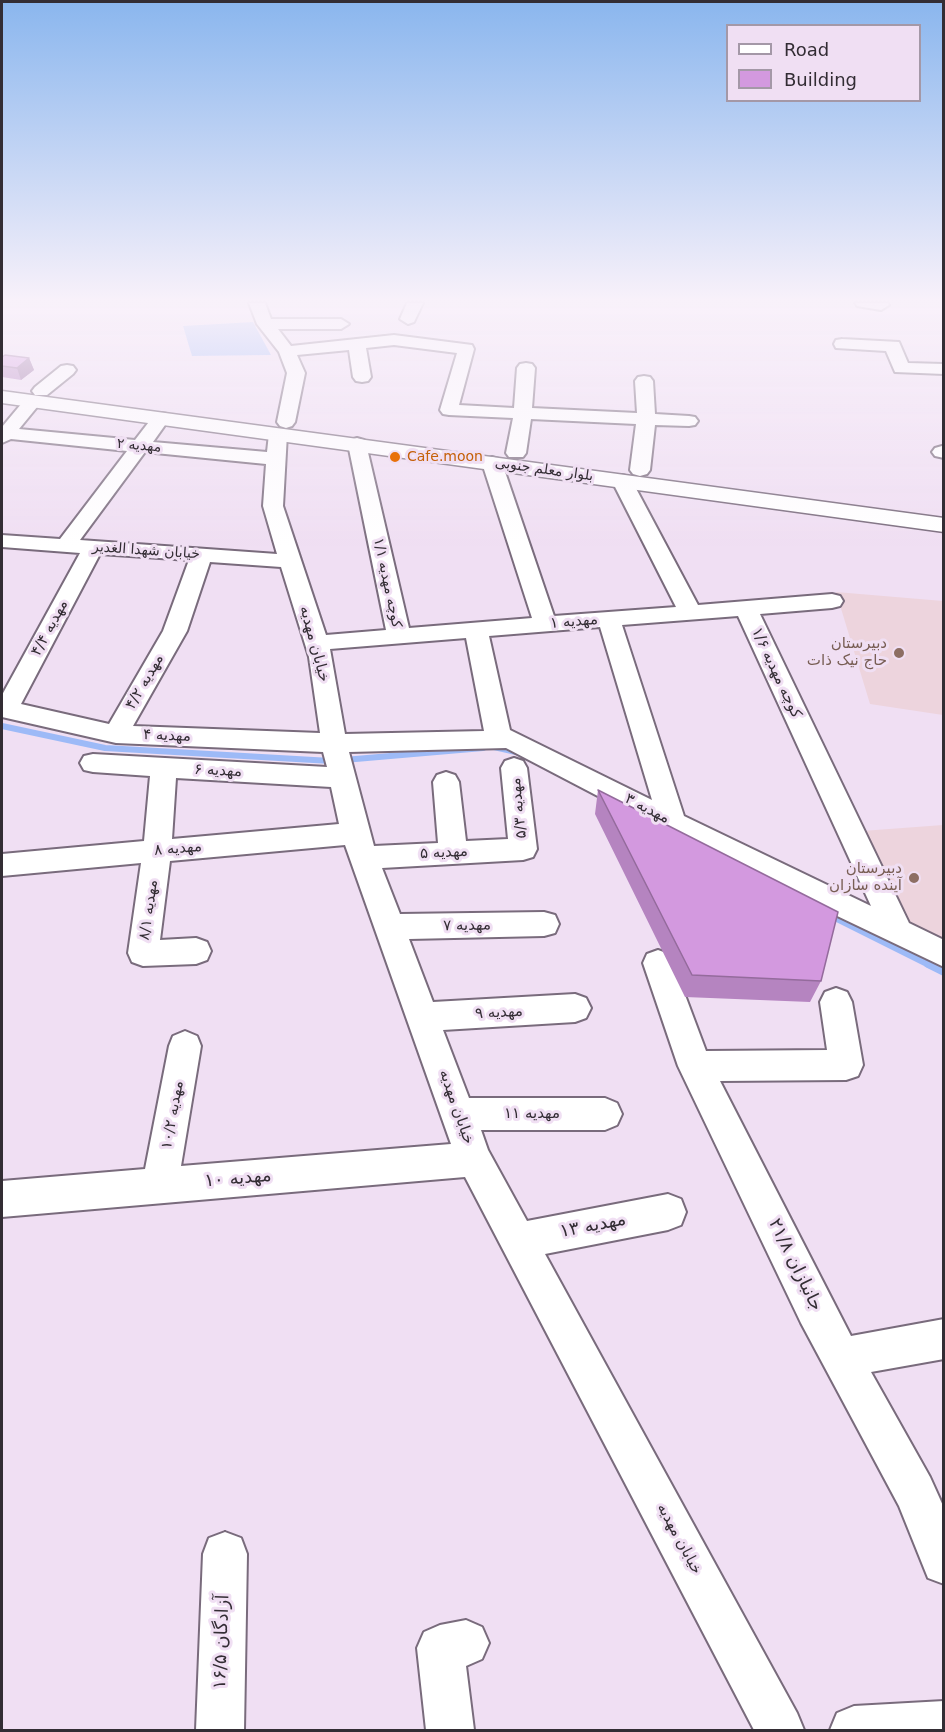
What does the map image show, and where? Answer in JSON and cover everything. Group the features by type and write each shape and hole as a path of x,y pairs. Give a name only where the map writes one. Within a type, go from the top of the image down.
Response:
{"main road":[{"name":"بلوار معلم جنوبی","path":"2,386 37,396 282,428 516,453 631,475 944,525"},
{"name":"بلوار معلم جنوبی","path":"2,397 37,396"},
{"name":"بلوار معلم جنوبی","path":"121,407 161,418 282,428 357,444 492,463 631,475 944,511"}],"street":[{"path":"3,435 37,396 51,384"},
{"name":"خیابان مهدیه","path":"293,384 276,459 273,506 321,657 334,743 359,845 474,1159 780,1731"},
{"path":"449,410 456,384"},
{"path":"516,453 523,413 525,384"},
{"path":"644,384 646,419 631,475 654,542 690,612"},
{"path":"428,408 689,421"},
{"path":"65,546 161,418"},
{"name":"مهدیه ۲","path":"3,435 276,459"},
{"name":"کوچه مهدیه ۱/۱","path":"357,444 399,636"},
{"path":"492,463 545,624"},
{"name":"خیابان شهدا الغدیر","path":"2,541 291,561"},
{"name":"مهدیه ۴/۴","path":"4,709 93,548"},
{"name":"مهدیه ۴/۲","path":"116,734 175,631 202,555"},
{"name":"مهدیه ۱","path":"317,643 832,601"},
{"name":"کوچه مهدیه ۱/۶","path":"746,608 898,932"},
{"path":"609,619 672,822"},
{"path":"476,630 499,740"},
{"name":"مهدیه ۴","path":"4,709 116,734 334,743"},
{"name":"مهدیه ۳","path":"334,743 510,739 672,822 944,954"},
{"name":"مهدیه ۶","path":"93,763 344,778"},
{"path":"157,851 164,768"},
{"name":"مهدیه ۵/۳","path":"514,768 523,849"},
{"path":"446,782 453,853"},
{"name":"مهدیه ۸","path":"2,865 157,851 359,845"},
{"name":"مهدیه ۵","path":"359,845 453,853 523,849"},
{"name":"مهدیه ۸/۱","path":"157,851 143,953 196,951"},
{"name":"مهدیه ۷","path":"390,927 544,924"},
{"name":"جانبازان ۲۱/۸","path":"658,963 695,1066 754,1181 815,1309 915,1492 944,1562"},
{"path":"695,1066 846,1065 836,1002"},
{"name":"مهدیه ۹","path":"423,1017 575,1008"},
{"name":"مهدیه ۱۰/۲","path":"160,1185 185,1046"},
{"name":"مهدیه ۱۱","path":"458,1114 606,1114"},
{"name":"مهدیه ۱۰","path":"2,1199 474,1159"},
{"name":"مهدیه ۱۳","path":"518,1241 668,1212"},
{"path":"843,1357 944,1339"},
{"name":"آزادگان ۱۶/۵","path":"220,1731 225,1554"},
{"path":"450,1731 440,1648 466,1643"},
{"path":"854,1731 944,1725"}],"shaded area":[{"name":"دبیرستان حاج نیک ذات","path":"836,592 943,601 943,715 870,704"},
{"name":"دبیرستان آینده سازان","path":"943,825 943,942 908,925 862,831"}],"building":[{"path":"598,790 838,912 821,981 692,975"}],"waterway":[{"path":"2,726 105,748 331,761"},
{"path":"494,747 516,752"},
{"path":"344,760 483,748"},
{"path":"831,916 931,966"},
{"path":"928,964 944,972"}],"place":[{"name":"Cafe.moon","path":"395,457"},
{"name":"دبیرستان حاج نیک ذات","path":"899,653"},
{"name":"دبیرستان آینده سازان","path":"914,878"}]}
